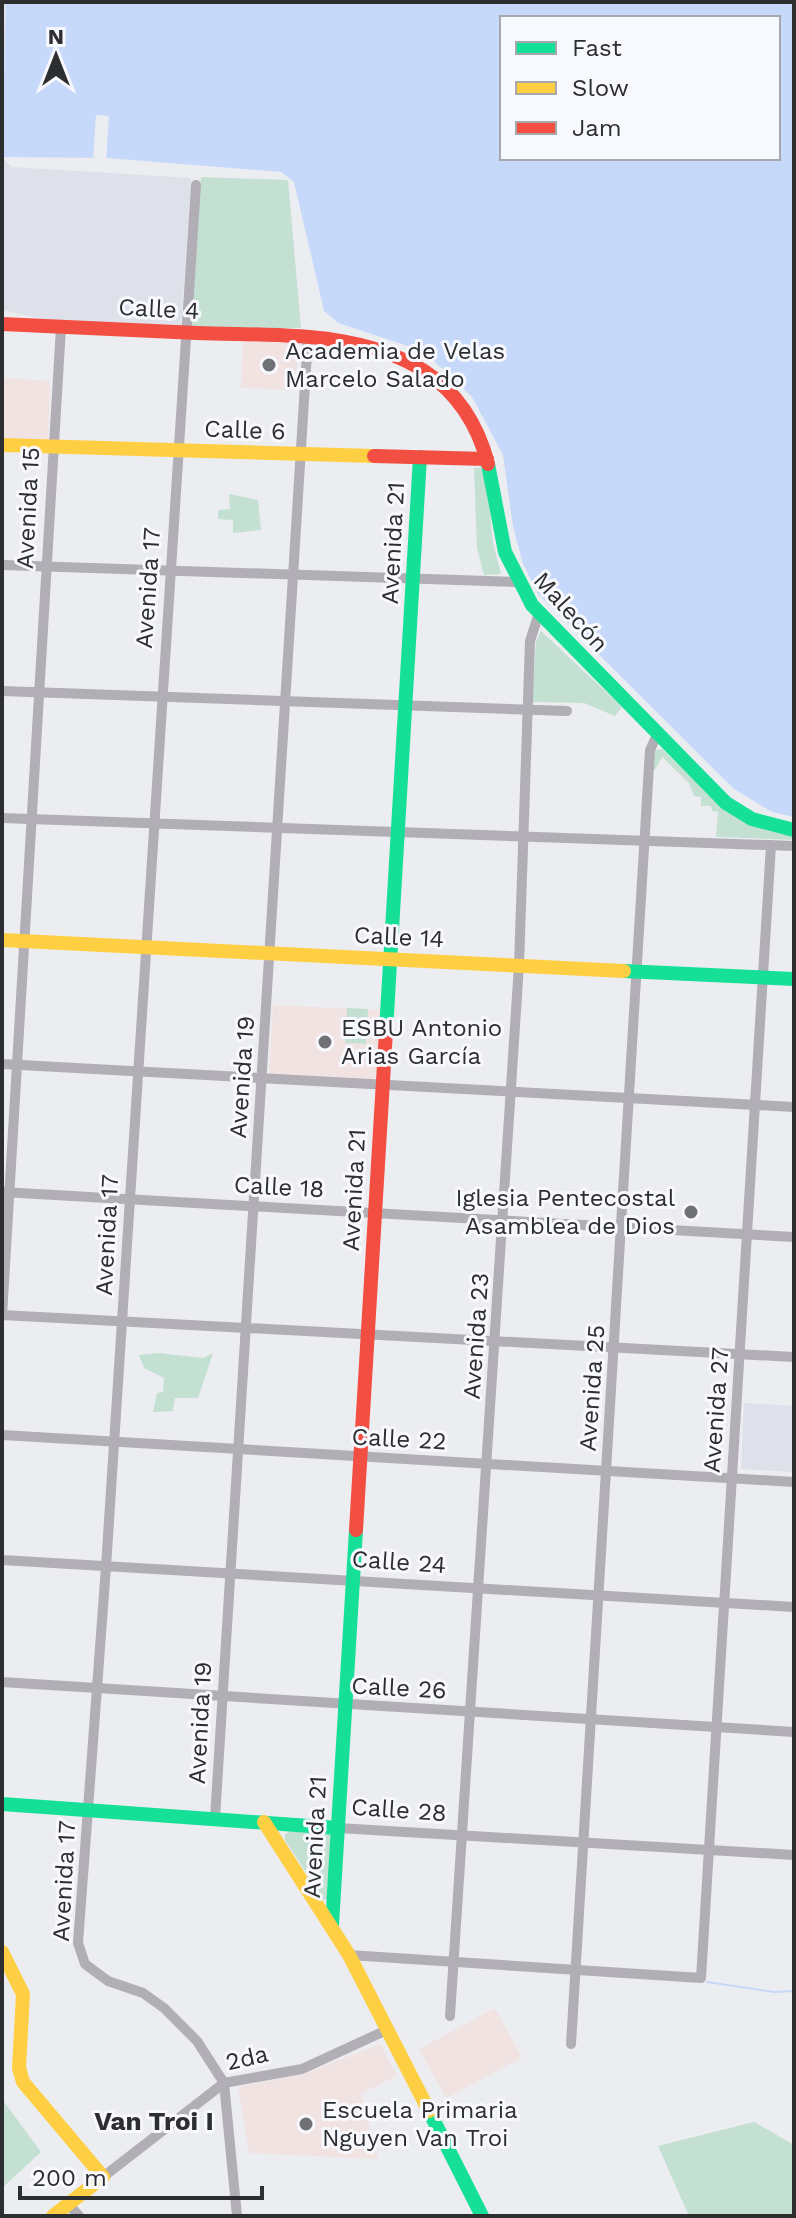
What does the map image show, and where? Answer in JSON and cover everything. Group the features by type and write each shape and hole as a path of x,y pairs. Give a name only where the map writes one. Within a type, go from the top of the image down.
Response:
{"main road":[{"name":"Calle 4","path":"2,324 311,338"},
{"name":"Malecón","path":"311,338 359,343 409,359 430,372 474,427 487,459 497,526 514,582 539,613 731,807 770,826 794,830"},
{"name":"Calle 6","path":"2,445 487,459"},
{"name":"Avenida 21","path":"332,1925 420,457"},
{"name":"Calle 14","path":"2,940 794,979"},
{"name":"Calle 28","path":"2,1804 338,1828"},
{"name":"Avenida 21","path":"264,1822 349,1955 482,2216"},
{"path":"2,1952 23,1994 19,2068 23,2082 103,2177"},
{"name":"2da","path":"53,2216 103,2177"}],"street":[{"name":"Avenida 17","path":"196,185 79,1954 85,1964 108,1981 143,1993 164,2008 197,2041 224,2083 237,2216"},
{"name":"Avenida 15","path":"2,1315 6,1192 17,1065 61,327"},
{"name":"Avenida 19","path":"215,1818 276,829 311,338"},
{"path":"2,565 514,582"},
{"name":"Avenida 23","path":"450,2016 519,965 530,641 539,613"},
{"path":"2,691 567,711"},
{"name":"Avenida 25","path":"571,2044 650,750 657,735"},
{"path":"2,818 794,846"},
{"name":"Avenida 27","path":"576,1969 701,1978 771,845"},
{"path":"2,1064 794,1107"},
{"name":"Calle 18","path":"6,1192 794,1237"},
{"path":"2,1315 368,1332 794,1357"},
{"name":"Calle 22","path":"2,1435 794,1482"},
{"name":"Calle 24","path":"2,1560 794,1607"},
{"name":"Calle 26","path":"2,1682 794,1732"},
{"name":"Calle 28","path":"338,1828 794,1855"},
{"path":"349,1955 576,1969"},
{"name":"2da","path":"103,2177 224,2083 302,2069 389,2029"},
{"path":"68,2204 79,2216"}],"shaded area":[{"path":"2,2 6,2 2,157"},
{"path":"2,157 12,167 191,178 181,327 55,322 2,310"},
{"name":"Academia de Velas Marcelo Salado","path":"243,340 298,343 296,390 241,388"},
{"path":"2,378 50,381 48,439 2,439"},
{"name":"ESBU Antonio Arias García","path":"273,1005 380,1010 376,1080 269,1074"},
{"path":"744,1403 794,1406 794,1472 741,1469"},
{"path":"495,2008 522,2058 446,2098 419,2049"},
{"name":"Escuela Primaria Nguyen Van Troi","path":"380,2044 397,2076 361,2094 378,2159 249,2153 238,2087 304,2074"}],"green space":[{"path":"201,177 288,180 301,328 189,328"},
{"path":"474,468 481,468 486,475 493,543 501,574 484,575 477,548"},
{"path":"229,494 258,500 261,530 233,533 233,520 218,519 218,510 230,509"},
{"path":"541,631 622,707 615,716 584,703 532,702 536,641"},
{"path":"662,749 710,796 794,835 794,840 716,837 718,812 712,811 711,806 701,806 701,797 694,796 689,783 662,757 655,770 651,768 655,750"},
{"path":"347,1008 368,1009 366,1044 345,1043"},
{"path":"159,1353 203,1358 213,1353 198,1398 175,1398 173,1411 153,1412 157,1393 163,1392 164,1378 144,1368 139,1355"},
{"path":"291,1830 331,1832 328,1899 324,1900 285,1840 285,1835"},
{"path":"2,2099 41,2152 2,2188"},
{"path":"754,2122 794,2145 794,2216 689,2216 658,2146"}],"water":[{"path":"6,2 794,2 794,817 772,812 734,789 538,594 523,564 513,527 503,455 472,397 423,351 338,323 324,311 294,182 281,172 107,158 2,157"}],"pier":[{"path":"96,115 109,116 106,162 93,162"}],"waterway":[{"path":"707,1982 774,1992 794,1991"}],"traffic: fast":[{"path":"386,1031 420,457"},
{"path":"488,464 505,552 532,605 726,803 752,819 794,830"},
{"path":"624,971 794,979"},
{"path":"332,1925 356,1530"},
{"path":"2,1804 338,1828"},
{"path":"429,2111 482,2216"}],"traffic: slow":[{"path":"2,445 374,456"},
{"path":"2,940 624,971"},
{"path":"264,1822 349,1955 429,2111"},
{"path":"2,1952 23,1994 19,2068 23,2082 103,2177 53,2216"}],"traffic: jam":[{"path":"2,324 284,335 343,341 372,348 399,357 447,389 472,423 488,464"},
{"path":"374,456 487,459"},
{"path":"356,1530 386,1031"}],"place":[{"name":"Academia de Velas Marcelo Salado","path":"269,365"},
{"name":"ESBU Antonio Arias García","path":"325,1042"},
{"name":"Iglesia Pentecostal Asamblea de Dios","path":"691,1212"},
{"name":"Escuela Primaria Nguyen Van Troi","path":"306,2124"}],"district":[{"name":"Van Troi I","path":"154,2121"}]}
